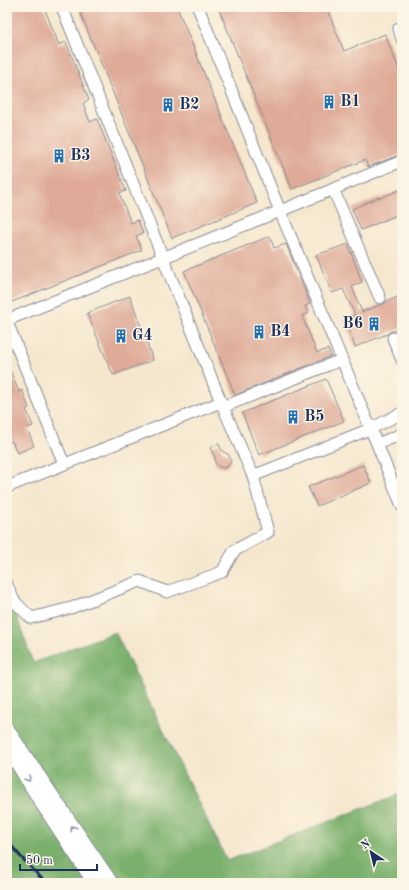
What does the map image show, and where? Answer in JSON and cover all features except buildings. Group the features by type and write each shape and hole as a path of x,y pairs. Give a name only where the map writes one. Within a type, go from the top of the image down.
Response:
{"main road":[{"path":"7,730 111,883"},
{"path":"7,746 44,806 95,883"}],"lane":[{"path":"7,585 14,601 31,618 71,608 140,581 166,592 222,572 234,551 268,532 252,476 62,7"},
{"path":"198,7 280,211 402,506"},
{"path":"64,464 7,321 402,161"},
{"path":"333,189 380,298"},
{"path":"393,338 402,360"},
{"path":"7,487 222,404 342,360"},
{"path":"252,476 370,429 402,413"},
{"path":"377,444 402,434"}],"green space":[{"path":"7,588 33,663 115,632 227,861 402,793 402,883 7,883"}],"railway":[{"path":"7,841 46,883"}],"place":[{"name":"B1","path":"329,102"},
{"name":"B2","path":"168,105"},
{"name":"B3","path":"59,156"},
{"name":"B6","path":"374,324"},
{"name":"B4","path":"259,332"},
{"name":"G4","path":"121,336"},
{"name":"B5","path":"293,417"}]}
